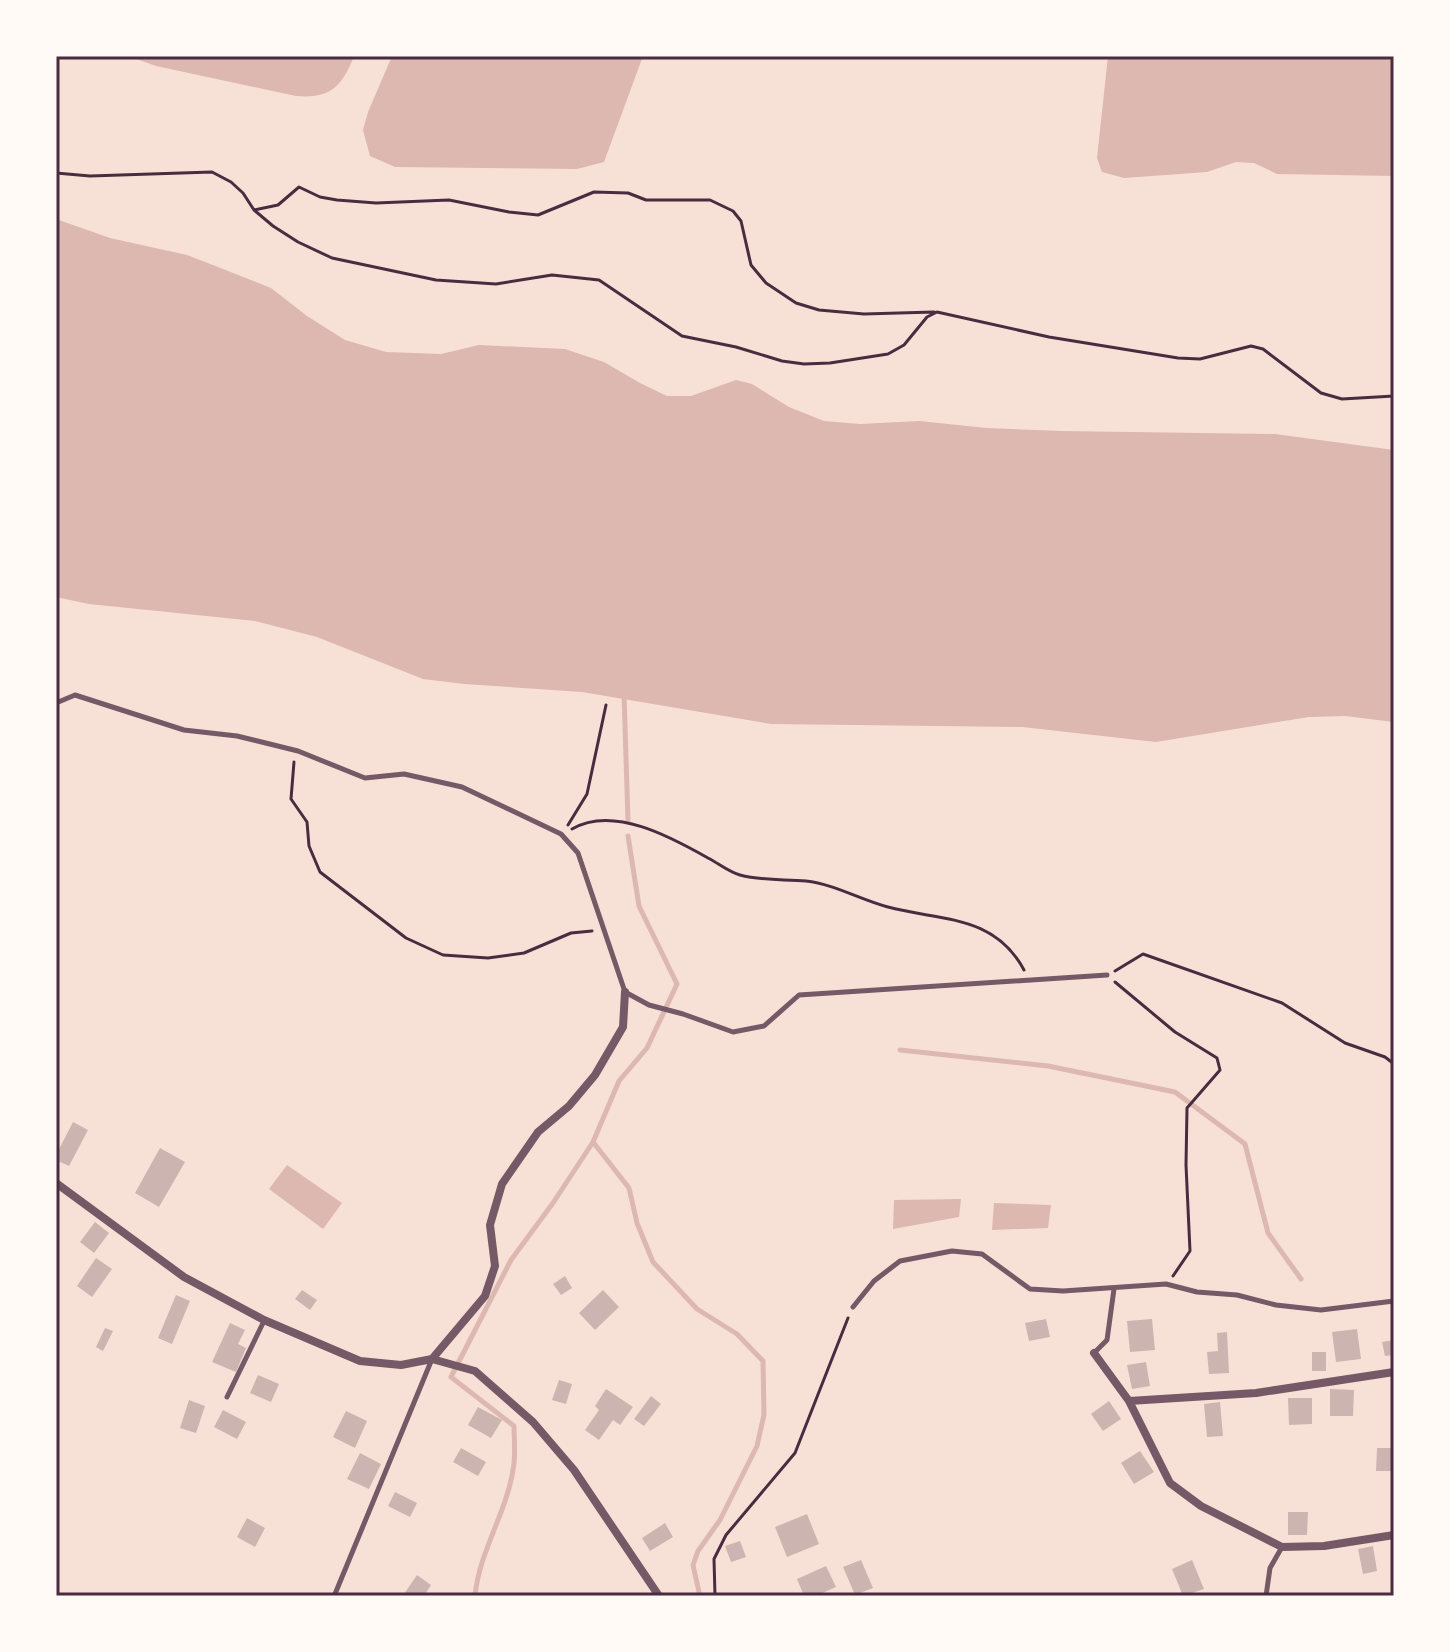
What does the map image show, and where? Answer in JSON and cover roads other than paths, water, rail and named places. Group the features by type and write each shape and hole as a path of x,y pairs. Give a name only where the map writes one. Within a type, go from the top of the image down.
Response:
{"street":[{"path":"432,1359 485,1296 495,1266 490,1225 502,1184 538,1132 569,1106 595,1075 623,1027 625,992"},
{"path":"56,1183 184,1277 264,1320 360,1361 401,1365 432,1359 475,1371 533,1422 574,1470 659,1596"},
{"path":"1094,1353 1129,1401 1170,1483 1201,1506 1282,1547 1324,1546 1394,1535"},
{"path":"1129,1401 1256,1393 1394,1372"}],"lane":[{"path":"56,703 75,695 184,730 237,736 298,751 365,778 404,774 462,787 561,834 578,853 625,992 649,1005 733,1032 764,1026 799,995 1107,975"},
{"path":"853,1307 874,1281 900,1261 952,1251 982,1254 1030,1289 1063,1291 1166,1284 1197,1292 1237,1295 1276,1305 1321,1310 1394,1301"},
{"path":"1094,1353 1107,1340 1114,1289"},
{"path":"227,1397 264,1320"},
{"path":"335,1594 432,1359"},
{"path":"1266,1596 1270,1568 1282,1547"}],"waterway":[{"path":"624,694 628,821"},
{"path":"475,1596 482,1564 510,1486 514,1426 451,1377 511,1260 593,1142 619,1081 647,1048 677,984 639,906 628,836"},
{"path":"900,1050 1048,1066 1175,1092 1245,1144 1268,1233 1301,1279"},
{"path":"593,1142 629,1188 637,1223 653,1262 697,1309 737,1334 763,1361 764,1415 757,1446 720,1520 698,1551 693,1565 699,1592"}]}
